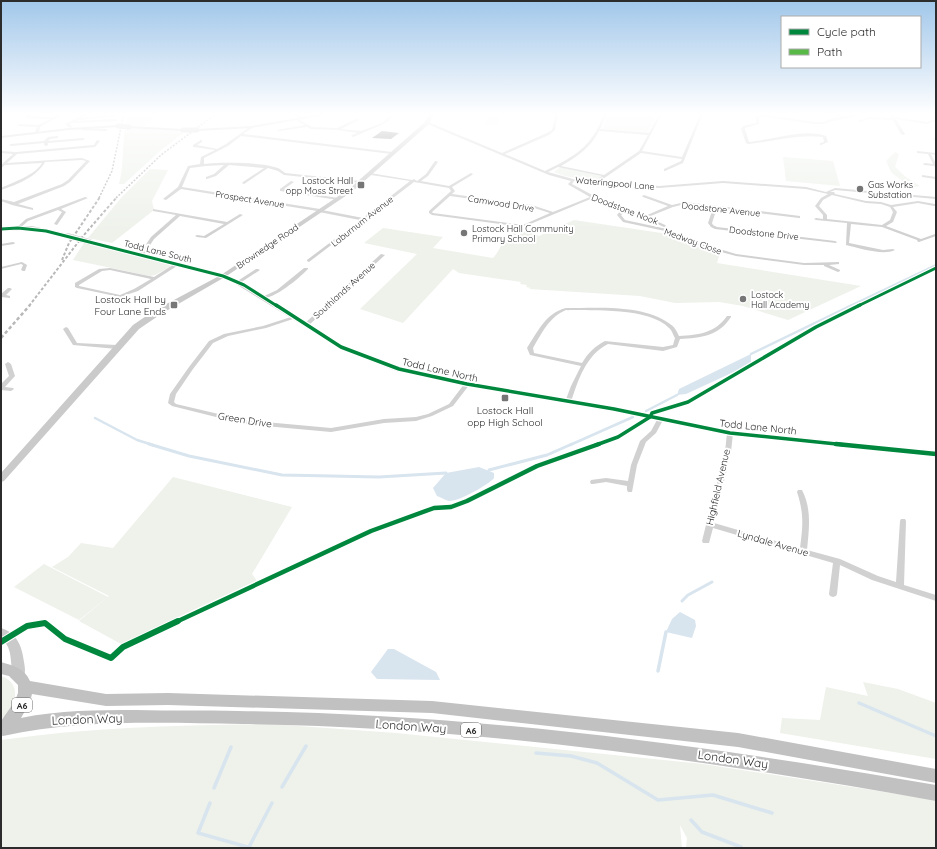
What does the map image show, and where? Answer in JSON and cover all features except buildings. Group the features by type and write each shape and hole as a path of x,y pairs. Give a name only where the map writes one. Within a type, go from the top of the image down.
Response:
{"highway":[{"name":"A6","path":"1,668 10,670 22,680 25,696 21,707 14,718 2,730"},
{"name":"London Way","path":"22,680 64,694 106,700 168,699 432,707 738,740 936,776"},
{"name":"London Way","path":"2,730 30,722 58,719 274,717 403,725 533,734 720,757 830,774 936,794"}],"main road":[{"name":"Brownedge Road","path":"1,479 81,390 130,332 145,320 223,276 338,199 371,174 392,153"},
{"path":"1,633 10,638 15,644 22,680"}],"street":[{"path":"10,153 20,153"},
{"path":"3,166 16,153"},
{"path":"202,164 202,158 213,153"},
{"name":"Wateringpool Lane","path":"499,153 545,172 573,180 659,187 723,182 789,187 828,192"},
{"path":"545,172 583,153"},
{"path":"596,182 639,153"},
{"path":"645,153 684,158"},
{"path":"665,170 682,162 686,153"},
{"path":"925,153 936,154"},
{"path":"929,153 935,166"},
{"path":"3,166 82,159 88,161 69,181 13,204"},
{"path":"1,188 31,174 42,167 44,162"},
{"name":"Laburnum Avenue","path":"309,261 416,180 427,175 436,162"},
{"path":"165,199 180,188 189,167 202,164 228,164 279,169 284,174 361,182"},
{"path":"207,178 215,175 228,164"},
{"path":"925,164 935,166"},
{"name":"Wateringpool Lane","path":"558,166 605,176"},
{"path":"244,183 266,168"},
{"path":"371,174 416,180 450,187 471,174"},
{"path":"923,176 936,178"},
{"name":"Doodstone Nook","path":"573,180 570,184 592,197 645,217 664,226"},
{"path":"292,182 281,190 338,199"},
{"path":"450,187 453,191 430,213 519,226 592,197"},
{"name":"Prospect Avenue","path":"180,188 364,219"},
{"path":"828,192 835,189 936,198"},
{"path":"828,192 853,199 890,206 904,202 925,201 934,205"},
{"path":"825,220 825,215 817,206 822,199 833,193"},
{"name":"Camwood Drive","path":"449,195 532,206 553,213"},
{"path":"644,196 672,206"},
{"path":"1,229 18,228 27,220 60,209 86,198"},
{"path":"1,200 32,209"},
{"name":"Doodstone Avenue","path":"645,217 672,206 685,203 715,208 799,217"},
{"path":"883,226 892,221 895,216 894,209 890,206"},
{"name":"Doodstone Drive","path":"715,208 710,223 716,228 835,242"},
{"path":"56,224 64,212 60,209"},
{"path":"154,210 228,223"},
{"name":"Medway Close","path":"624,210 619,216 624,221 666,230 717,250 736,255 799,264 826,265 837,263"},
{"path":"141,254 152,238 178,214"},
{"path":"197,236 205,237 241,215"},
{"path":"816,219 883,226 921,240"},
{"path":"849,222 847,244 883,251 893,250"},
{"name":"Todd Lane South","path":"18,228 39,229 223,276"},
{"path":"916,242 936,235"},
{"path":"1,245 13,243"},
{"path":"883,251 887,255"},
{"name":"Southlands Avenue","path":"306,325 383,255"},
{"path":"1,268 29,260"},
{"path":"22,263 25,265 23,270"},
{"path":"154,278 110,269 101,270 78,284 77,287 120,296 127,294 178,264"},
{"name":"Medway Close","path":"826,265 838,271"},
{"path":"262,298 279,291 306,269"},
{"path":"238,282 258,270"},
{"name":"Todd Lane North","path":"223,276 238,282 341,347 386,365 467,384 614,409 660,420 730,433 936,454"},
{"path":"2,296 10,289"},
{"path":"2,296 8,297"},
{"path":"584,364 532,354 530,348 545,324 557,311 566,309 643,313 658,318 670,326 678,338"},
{"name":"Green Drive","path":"294,317 264,327 226,335 211,342 173,394 171,403 244,422 331,430 384,421 416,419 430,415 451,406 467,384"},
{"path":"678,338 693,337 708,333 726,324 729,317"},
{"path":"66,329 75,344 117,347"},
{"path":"568,402 574,382 584,364 601,344 607,342 663,349 674,346 678,338"},
{"path":"1,388 12,376 8,364"},
{"path":"1,388 11,389"},
{"path":"593,482 606,480 630,487 634,465 643,441 654,432 660,420"},
{"name":"Highfield Avenue","path":"706,541 728,452 730,433"},
{"path":"800,492 806,509 807,522 803,551"},
{"path":"900,586 903,521"},
{"name":"Lyndale Avenue","path":"709,524 837,561 900,586 936,598"},
{"path":"833,594 837,561"}],"shaded area":[{"path":"123,153 158,153 124,184 119,184"},
{"path":"894,153 899,154 895,167 907,178 920,186 911,188 891,172 886,161"},
{"path":"783,157 833,161 840,186 786,181"},
{"path":"561,167 602,176 595,181 565,176 554,172"},
{"path":"150,169 168,170 152,201 154,210 112,243 88,238 121,198"},
{"name":"Lostock Hall Academy","path":"574,220 668,234 702,248 720,253 717,263 861,286 788,320 743,306 719,302 675,303 640,296 529,289 531,288 526,287 527,285 520,284 521,282 459,273 453,269 403,323 360,309 417,254 364,243 383,228 443,237 433,248 493,258 502,244 519,227 539,236"},
{"path":"84,243 170,264 170,267 150,276 73,260"},
{"path":"751,354 751,364 686,394 677,395 679,389"},
{"path":"479,467 494,473 494,478 479,489 453,501 437,496 433,488 446,473"},
{"path":"173,477 292,507 252,574 257,581 123,645 79,621 109,596 52,567 68,557 81,543 113,548"},
{"path":"44,564 108,597 79,620 14,587"},
{"path":"680,612 695,620 696,626 692,638 666,632 672,619"},
{"path":"388,649 394,649 436,672 440,680 377,679 371,672"},
{"path":"1,676 13,684 15,696 10,709 1,720"},
{"path":"863,682 898,689 936,703 936,759 780,733 782,718 820,720 826,687 868,696"},
{"path":"271,724 396,733 703,764 936,800 936,848 686,848 687,838 680,825 682,848 1,848 1,740 102,729"}],"waterway":[{"path":"850,306 936,265"},
{"path":"751,354 852,305"},
{"path":"646,411 677,395"},
{"path":"570,445 633,417"},
{"path":"95,418 137,440 153,445"},
{"path":"149,444 189,456 282,475 379,477 446,473"},
{"path":"489,470 547,455 572,444"},
{"path":"682,601 688,595 712,582"},
{"path":"658,671 666,632"},
{"path":"859,703 936,736"},
{"path":"282,787 306,746"},
{"path":"214,788 231,747"},
{"path":"536,753 571,756 597,763 658,800 713,795 772,813"},
{"path":"210,803 198,833 251,848"},
{"path":"249,847 272,803"},
{"path":"691,820 702,832 741,847"}],"railway":[{"path":"99,198 112,171 116,153"},
{"path":"117,197 164,153"},
{"path":"62,260 69,243 100,197"},
{"path":"29,306 83,236 117,197"},
{"path":"1,338 30,305"}],"cycle path":[{"path":"1,229 18,228 46,231 223,276 244,285 341,347 399,369 467,384 614,409 730,433 936,454"},
{"path":"1,642 27,626 45,623 65,639 111,658 123,647 371,531 434,508 451,507 467,501 537,466 618,437 650,417 652,413 688,402 816,327 936,268"}],"place":[{"name":"Lostock Hall opp Moss Street","path":"361,185"},
{"name":"Gas Works Substation","path":"860,189"},
{"name":"Lostock Hall Community Primary School","path":"464,233"},
{"name":"Lostock Hall Academy","path":"743,299"},
{"name":"Lostock Hall by Four Lane Ends","path":"174,305"},
{"name":"Lostock Hall opp High School","path":"505,398"}]}
